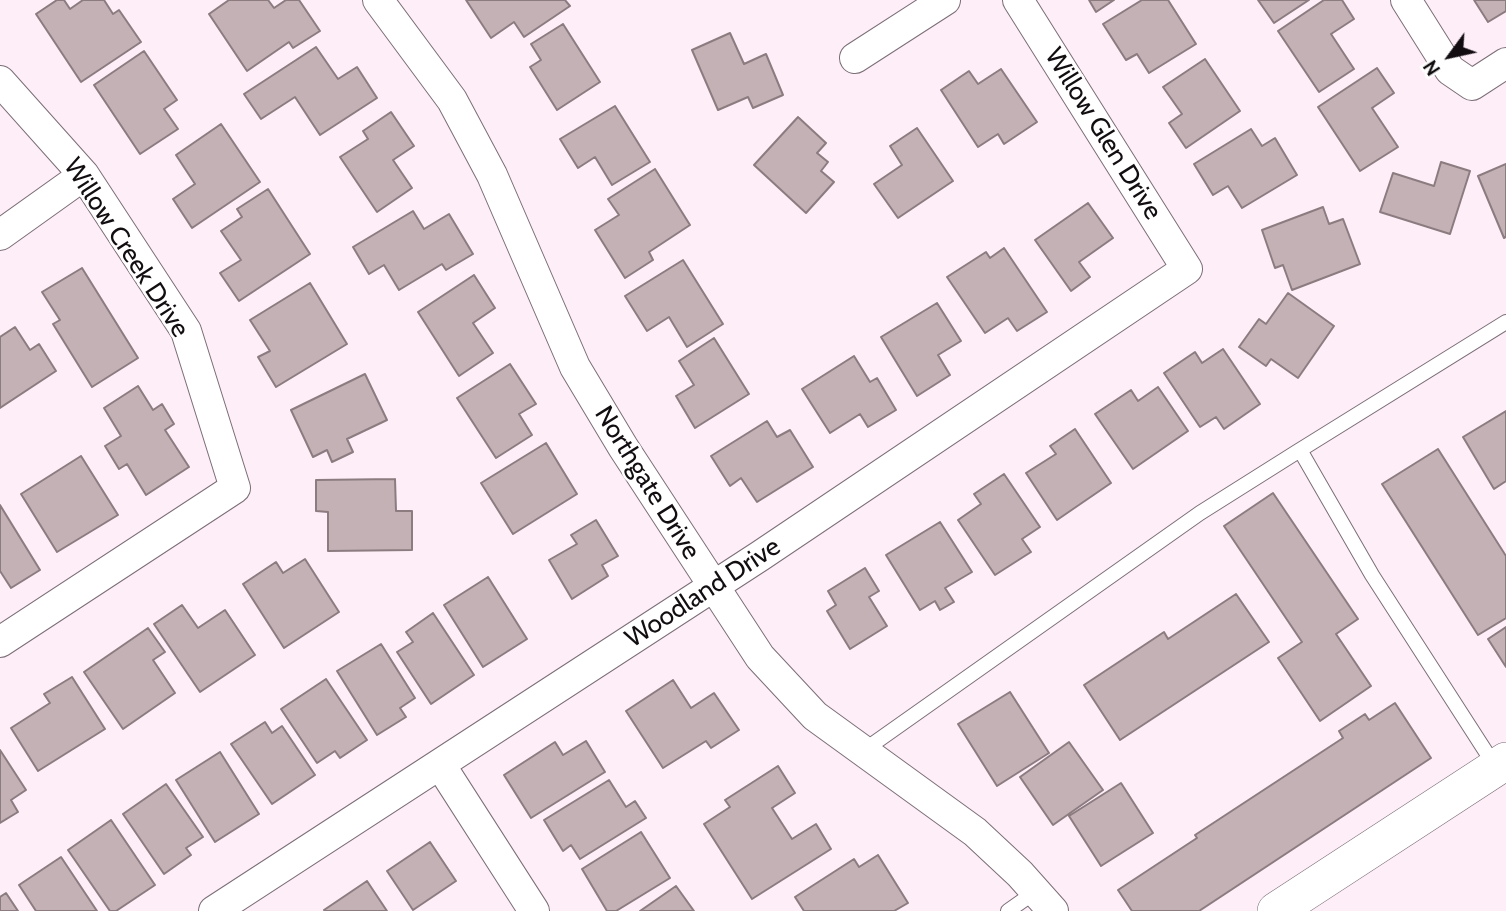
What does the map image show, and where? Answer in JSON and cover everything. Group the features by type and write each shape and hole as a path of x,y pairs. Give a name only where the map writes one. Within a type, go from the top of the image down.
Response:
{"street":[{"name":"Northgate Drive","path":"377,0 452,100 513,219 575,367 760,657 815,716 975,832 1044,901"},
{"path":"855,58 945,0"},
{"name":"Willow Glen Drive","path":"1018,0 1187,269"},
{"path":"1406,0 1450,70 1472,85 1506,63"},
{"name":"Willow Creek Drive","path":"0,81 84,174 186,331 235,488 0,642"},
{"path":"0,235 84,174"},
{"name":"Woodland Drive","path":"214,911 441,766 1187,269"},
{"path":"1276,911 1501,764"},
{"path":"441,766 534,911"}],"lane":[{"path":"863,751 1200,513 1506,322"},
{"path":"1300,450 1372,575 1501,764"},
{"path":"1008,911 1044,901"}],"building":[{"path":"57,0 64,0 70,9 83,0 104,0 113,14 119,10 141,42 81,82 36,14"},
{"path":"229,0 268,0 274,8 286,0 299,0 320,31 293,48 289,42 247,71 209,14"},
{"path":"466,0 565,0 570,6 524,37 514,22 491,38"},
{"path":"1089,0 1114,0 1096,12"},
{"path":"1142,0 1168,0 1196,44 1149,73 1137,54 1126,60 1103,24"},
{"path":"1258,0 1309,0 1274,23"},
{"path":"1324,0 1342,0 1354,19 1331,34 1354,69 1319,92 1278,31"},
{"path":"1474,0 1506,0 1506,11 1488,22"},
{"path":"563,24 600,82 557,110 530,67 541,60 531,44"},
{"path":"730,33 744,64 766,54 783,95 753,108 748,97 718,110 692,50"},
{"path":"316,47 338,79 357,67 377,98 320,135 295,97 261,119 244,94"},
{"path":"144,51 177,100 164,109 178,129 140,154 94,85"},
{"path":"1205,59 1240,111 1186,148 1169,123 1182,114 1163,87"},
{"path":"1377,68 1394,93 1372,108 1398,147 1360,171 1318,107"},
{"path":"1001,69 1037,122 1004,144 998,134 978,147 941,90 969,71 978,84"},
{"path":"615,106 650,162 612,185 595,157 578,168 560,139"},
{"path":"391,112 414,146 393,160 412,188 377,212 340,157 368,139 363,131"},
{"path":"798,117 826,143 817,153 828,162 821,171 834,182 806,213 754,165"},
{"path":"221,124 260,182 192,228 173,199 195,184 176,155"},
{"path":"917,128 953,181 898,218 874,184 902,165 890,146"},
{"path":"1251,129 1262,146 1275,138 1297,175 1242,208 1228,186 1213,195 1194,164"},
{"path":"1441,162 1470,171 1450,234 1380,212 1393,173 1434,186"},
{"path":"1506,164 1506,237 1504,238 1478,176"},
{"path":"655,169 690,225 649,252 653,260 625,278 595,230 619,215 608,199"},
{"path":"268,189 310,254 239,301 220,273 241,260 221,231 242,217 237,209"},
{"path":"1088,203 1113,238 1079,262 1090,277 1071,291 1035,240"},
{"path":"1323,207 1329,224 1343,219 1360,264 1292,290 1283,265 1275,268 1262,230"},
{"path":"413,211 424,229 449,214 473,254 446,270 442,264 399,290 384,265 369,274 353,247"},
{"path":"1004,248 1047,312 1017,331 1008,318 985,333 947,277 986,252 990,258"},
{"path":"683,260 723,324 687,347 669,317 647,331 625,296"},
{"path":"82,268 138,358 92,387 53,324 60,320 42,292"},
{"path":"474,275 495,308 473,323 493,353 459,376 418,312"},
{"path":"310,283 347,344 276,387 258,357 270,351 250,320"},
{"path":"1288,293 1334,326 1298,378 1271,359 1266,366 1239,347 1259,319 1266,324"},
{"path":"937,303 961,341 938,355 950,375 917,396 881,337"},
{"path":"15,327 30,350 39,344 56,371 0,408 0,337"},
{"path":"714,338 749,394 695,428 676,396 694,385 679,361"},
{"path":"1223,349 1260,404 1224,429 1216,417 1200,427 1164,373 1195,352 1202,363"},
{"path":"854,356 870,382 877,378 896,410 868,427 860,414 830,433 802,389"},
{"path":"510,364 536,404 519,414 532,435 496,458 457,398"},
{"path":"365,374 387,420 347,439 353,452 332,462 327,450 313,457 291,410"},
{"path":"138,386 153,410 162,404 174,424 165,430 189,467 146,495 127,464 119,469 105,446 121,436 104,408"},
{"path":"1158,387 1188,431 1133,469 1095,414 1131,390 1138,401"},
{"path":"1506,411 1506,481 1494,489 1463,437"},
{"path":"767,421 777,437 790,430 813,467 757,502 741,478 730,486 711,456"},
{"path":"1075,429 1111,483 1057,520 1026,473 1056,454 1050,446"},
{"path":"546,443 577,494 513,534 481,483"},
{"path":"1438,449 1506,556 1506,618 1478,635 1382,484"},
{"path":"81,456 118,515 57,552 21,494"},
{"path":"1004,474 1040,527 1022,539 1031,552 995,575 958,520 981,504 974,494"},
{"path":"395,479 396,511 412,511 412,550 328,551 328,512 316,511 316,480"},
{"path":"1273,493 1358,619 1336,634 1371,686 1320,721 1278,658 1302,642 1224,526"},
{"path":"0,505 40,570 11,588 0,571"},
{"path":"596,520 618,556 602,565 608,576 572,599 549,560 577,544 571,535"},
{"path":"940,522 972,572 945,588 954,602 940,610 935,601 920,610 886,555"},
{"path":"305,559 339,612 284,648 243,584 276,562 283,573"},
{"path":"865,568 879,591 869,597 887,626 850,649 827,611 836,605 828,591"},
{"path":"488,577 527,639 483,667 444,605"},
{"path":"1236,594 1269,642 1120,740 1084,685 1164,632 1168,639"},
{"path":"182,605 198,628 225,610 255,655 200,692 154,624"},
{"path":"433,613 474,675 431,704 397,652 413,642 406,632"},
{"path":"1506,627 1506,667 1488,639"},
{"path":"148,628 165,652 153,660 175,693 123,729 84,672"},
{"path":"381,644 415,698 400,708 406,717 377,735 337,671"},
{"path":"72,677 105,729 38,771 11,728 50,703 44,694"},
{"path":"326,679 367,740 340,758 335,751 317,763 281,709"},
{"path":"673,680 691,708 714,693 739,730 711,748 706,741 663,768 626,711"},
{"path":"1010,692 1049,753 997,786 958,724"},
{"path":"1395,703 1431,758 1199,911 1132,911 1118,890 1197,838 1195,835 1343,738 1339,731 1365,714 1369,720"},
{"path":"265,722 272,733 282,726 315,775 272,804 231,744"},
{"path":"586,741 605,772 531,818 504,775 555,742 563,755"},
{"path":"1069,742 1103,790 1053,825 1020,777"},
{"path":"0,750 26,790 11,800 18,812 0,823"},
{"path":"220,752 259,814 215,842 176,780"},
{"path":"778,766 795,793 772,808 792,839 816,824 831,849 752,899 704,824 730,807 725,800"},
{"path":"609,780 626,807 635,801 646,818 580,859 571,845 563,851 544,820"},
{"path":"1121,783 1153,833 1101,866 1069,816"},
{"path":"166,784 203,837 186,848 191,855 164,874 123,814"},
{"path":"111,820 155,885 116,911 110,911 68,850"},
{"path":"641,832 670,878 616,911 607,911 582,869"},
{"path":"430,842 456,881 413,910 387,871"},
{"path":"878,855 908,903 894,911 804,911 795,897 854,859 859,867"},
{"path":"61,857 97,911 36,911 19,885"},
{"path":"367,881 387,911 324,910"},
{"path":"676,886 694,911 640,911"},
{"path":"6,893 18,911 0,911 0,897"}]}
